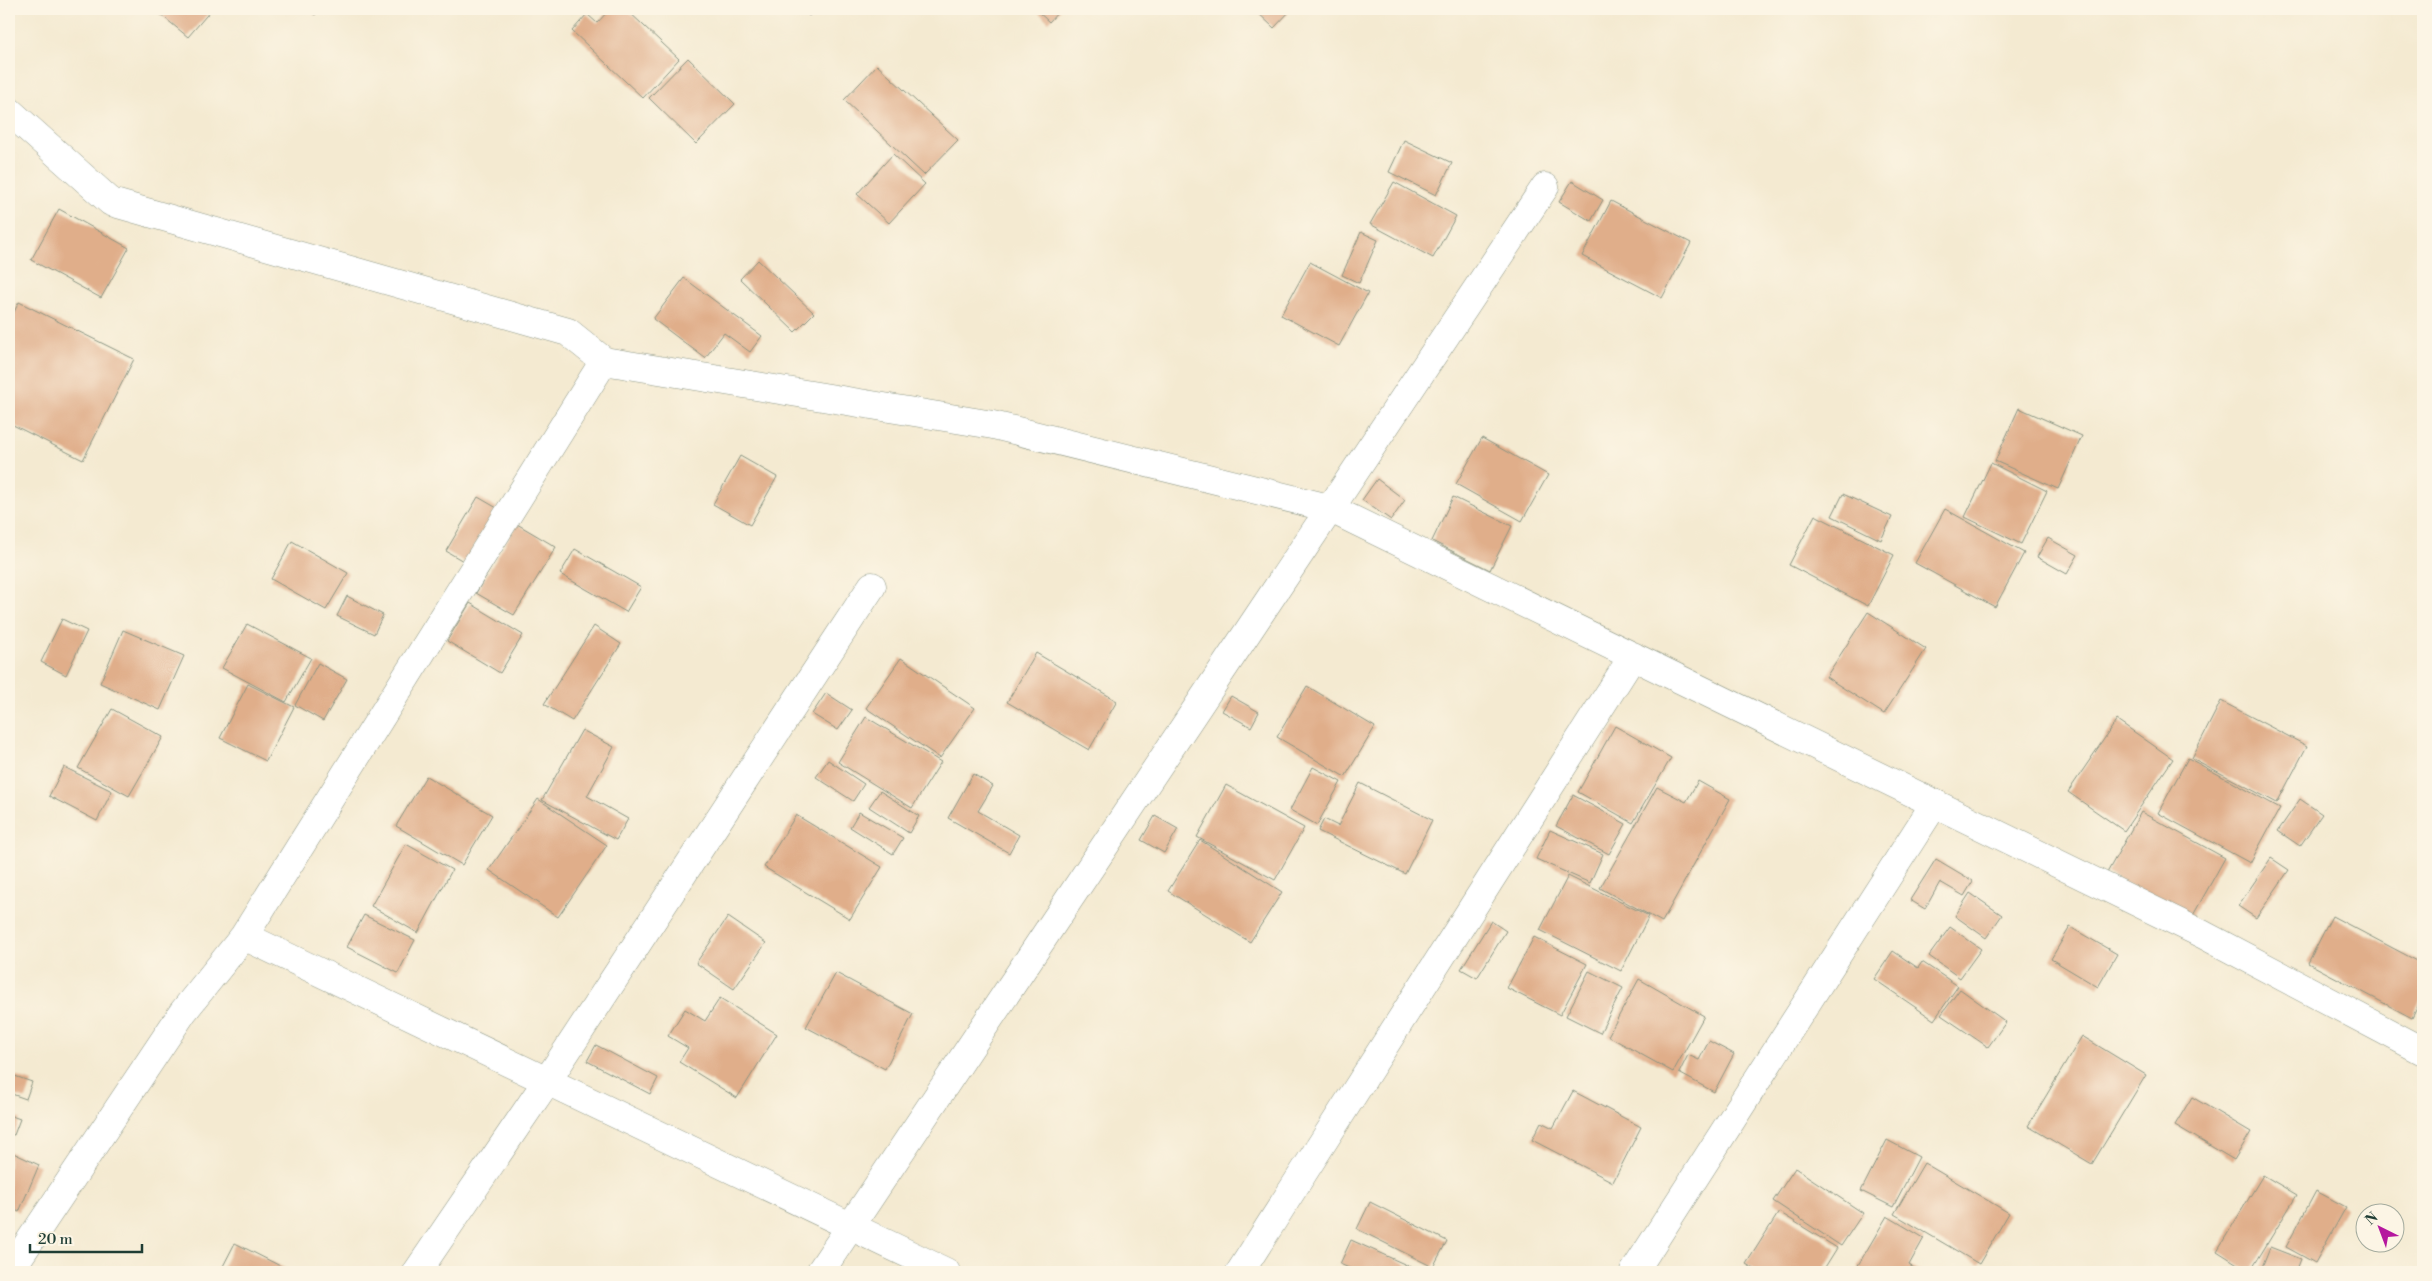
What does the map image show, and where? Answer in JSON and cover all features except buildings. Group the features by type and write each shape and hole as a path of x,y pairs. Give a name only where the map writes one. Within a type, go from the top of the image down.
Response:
{"street":[{"path":"9,111 111,202 568,332 604,361 993,425 1329,508 2202,934 2423,1051"},
{"path":"820,1272 1545,187"},
{"path":"9,1272 183,1012 244,936 604,361"},
{"path":"417,1272 546,1081 872,586"},
{"path":"1240,1272 1633,656"},
{"path":"1634,1272 1935,803"},
{"path":"244,936 946,1272"}]}
